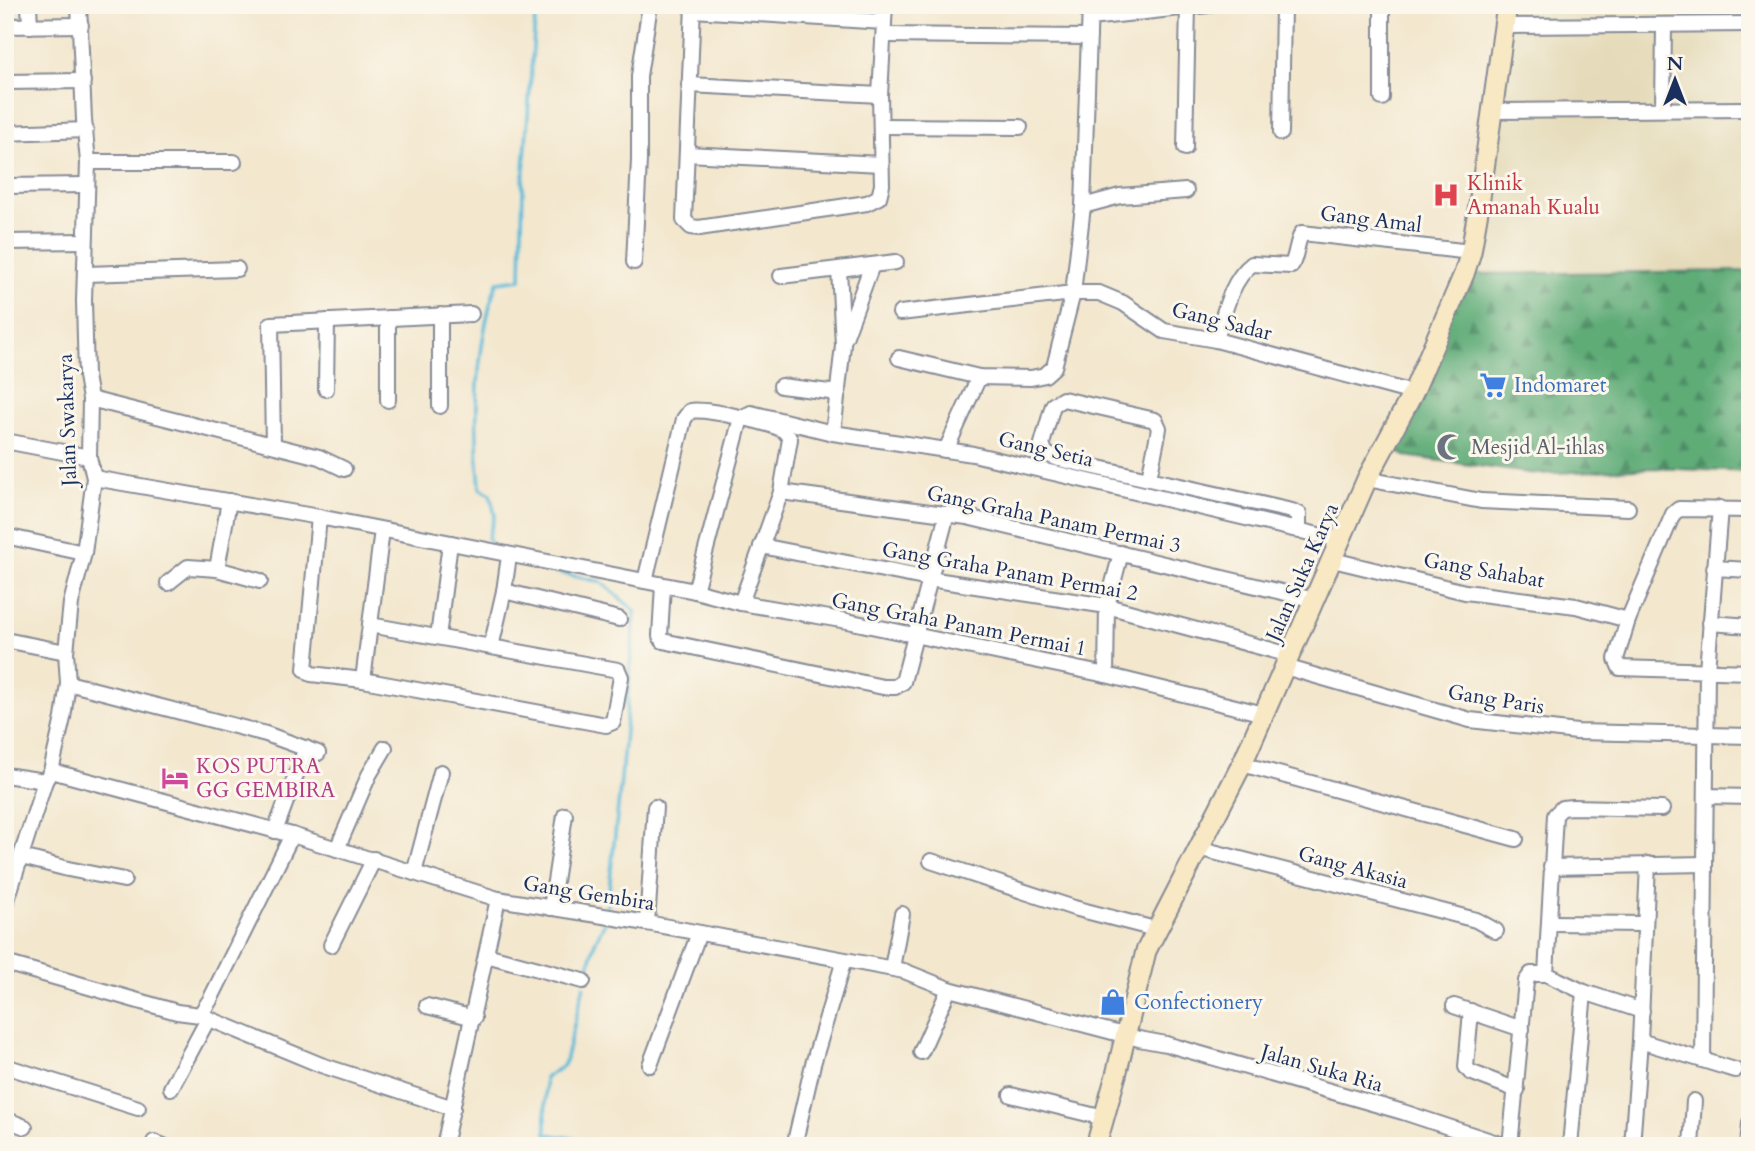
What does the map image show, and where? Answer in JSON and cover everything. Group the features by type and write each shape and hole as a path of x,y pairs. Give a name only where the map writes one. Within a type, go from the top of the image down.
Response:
{"main road":[{"name":"Jalan Suka Karya","path":"1096,1146 1146,951 1155,929 1242,764 1367,479 1413,393 1464,274 1471,252 1507,5"}],"street":[{"path":"29,5 30,26"},
{"name":"Jalan Swakarya","path":"5,906 48,776 63,718 68,683 66,652 72,603 84,553 94,478 89,457 90,399 86,376 84,301 88,162 79,5"},
{"path":"634,262 639,160 639,76 650,5"},
{"path":"885,5 884,28 880,95 879,197 867,203 691,227 684,220 693,8 884,28 1089,37"},
{"path":"899,358 979,377 1031,378 1045,375 1054,367 1073,293 1083,206 1090,12 1208,5"},
{"path":"1281,133 1283,5"},
{"path":"1382,5 1382,97"},
{"path":"1185,148 1188,6"},
{"path":"1504,26 1750,24"},
{"path":"5,26 81,25"},
{"path":"1663,109 1664,25"},
{"path":"5,82 83,81"},
{"path":"690,85 880,95"},
{"path":"1492,111 1750,109"},
{"path":"881,126 1020,127"},
{"path":"5,133 86,131"},
{"path":"687,154 881,164"},
{"path":"88,162 234,162"},
{"path":"5,186 87,185"},
{"path":"1083,206 1120,196 1186,191"},
{"name":"Gang Amal","path":"1216,340 1235,283 1243,271 1252,264 1291,266 1302,233 1471,252"},
{"path":"5,242 85,242"},
{"path":"781,276 895,262"},
{"path":"843,345 872,265"},
{"path":"86,274 237,269"},
{"path":"833,433 843,345 839,269"},
{"name":"Gang Sadar","path":"900,313 1073,293 1099,293 1122,303 1164,331 1216,340 1413,393"},
{"path":"273,445 271,324 471,314"},
{"path":"440,315 440,406"},
{"path":"388,318 388,400"},
{"path":"326,388 327,321"},
{"path":"946,450 979,377"},
{"path":"781,386 838,393"},
{"path":"90,399 319,457 344,469"},
{"path":"1149,478 1158,434 1156,420 1063,399 1053,405 1042,444 1046,454 1059,459 1292,511 1299,514 1299,531"},
{"path":"645,582 684,419 690,411 698,409 741,418 772,426 790,439 781,492 741,603"},
{"name":"Gang Setia","path":"741,418 751,413 833,433 973,454 1340,540"},
{"path":"695,591 741,418"},
{"path":"5,441 89,457"},
{"name":"Gang Graha Panam Permai 1","path":"94,478 319,517 695,591 741,603 914,635 1106,675 1264,714"},
{"path":"1367,479 1481,501 1628,508"},
{"name":"Gang Graha Panam Permai 3","path":"781,492 947,514 1315,600"},
{"path":"216,569 229,501"},
{"path":"1703,1060 1707,670 1720,508"},
{"path":"1750,510 1679,509 1672,514 1628,620 1616,659 1620,668 1750,672"},
{"path":"663,585 660,636 663,641 883,687 895,687 903,682 947,514"},
{"path":"319,517 305,669 310,674 363,681 606,725 613,722 621,677 618,670 370,625"},
{"path":"363,681 382,530"},
{"path":"5,536 84,553"},
{"path":"438,637 450,543"},
{"name":"Gang Graha Panam Permai 2","path":"761,546 929,579 1107,606 1288,661"},
{"path":"1106,675 1107,606 1121,553"},
{"path":"491,647 509,556"},
{"name":"Gang Sahabat","path":"1333,560 1465,592 1576,606 1628,620"},
{"path":"168,583 188,567 216,569 260,581"},
{"path":"1714,568 1750,570"},
{"path":"504,591 620,620"},
{"path":"1710,623 1750,626"},
{"path":"5,640 66,652"},
{"name":"Gang Paris","path":"1288,661 1469,720 1577,732 1750,736"},
{"path":"68,683 266,734 312,750 275,831"},
{"path":"337,849 369,775 385,748"},
{"path":"1242,764 1516,839"},
{"path":"414,873 441,772"},
{"name":"Gang Gembira","path":"5,775 48,776 292,835 498,899 892,968 949,989 1126,1035"},
{"path":"1706,796 1750,797"},
{"path":"647,923 655,807"},
{"path":"1546,974 1555,815 1562,808 1662,809"},
{"path":"551,908 565,815"},
{"path":"171,1088 210,1000 292,835"},
{"name":"Gang Akasia","path":"1198,848 1476,920 1496,932"},
{"path":"22,857 124,880"},
{"path":"331,945 374,859"},
{"path":"931,861 1074,908 1155,929"},
{"path":"1632,1146 1642,1011 1648,864"},
{"path":"1551,867 1705,864"},
{"path":"444,1146 498,899"},
{"path":"892,968 902,914"},
{"path":"1550,923 1644,924"},
{"path":"650,1065 699,933"},
{"path":"486,955 583,981"},
{"path":"794,1146 813,1064 844,960"},
{"path":"5,963 177,1012 204,1017 321,1065 453,1108"},
{"path":"1508,1146 1517,1090 1527,978 1531,974 1546,974 1584,992 1642,1011"},
{"path":"921,1052 949,989"},
{"path":"1570,1146 1584,992"},
{"path":"427,1006 474,1017"},
{"path":"1454,1006 1522,1029"},
{"path":"1471,1011 1466,1067 1470,1072 1517,1090"},
{"name":"Jalan Suka Ria","path":"1126,1035 1403,1112 1508,1146"},
{"path":"1640,1041 1735,1070"},
{"path":"5,1066 138,1108"},
{"path":"1011,1095 1104,1118"},
{"path":"1691,1146 1694,1101"},
{"path":"5,1119 25,1127"},
{"path":"1748,1146 1750,1123"}],"shaded area":[{"path":"1507,5 1750,5 1750,472 1653,468 1532,474 1405,456 1386,445 1464,274"}],"green space":[{"path":"1750,271 1750,472 1653,468 1536,474 1405,456 1386,445 1464,274"}],"waterway":[{"path":"492,546 488,538 495,515 490,494 480,488 478,384 485,331 497,282 521,279 523,184 536,5"},
{"path":"546,570 601,582 635,611 607,908"},
{"path":"586,979 595,942 605,922"},
{"path":"584,986 564,1065 545,1078 546,1134 596,1142 598,1146"}],"place":[{"name":"Klinik Amanah Kualu","path":"1446,195"},
{"name":"Indomaret","path":"1493,385"},
{"name":"Mesjid Al-ihlas","path":"1450,447"},
{"name":"KOS PUTRA GG GEMBIRA","path":"175,778"},
{"name":"Confectionery","path":"1113,1002"}]}
